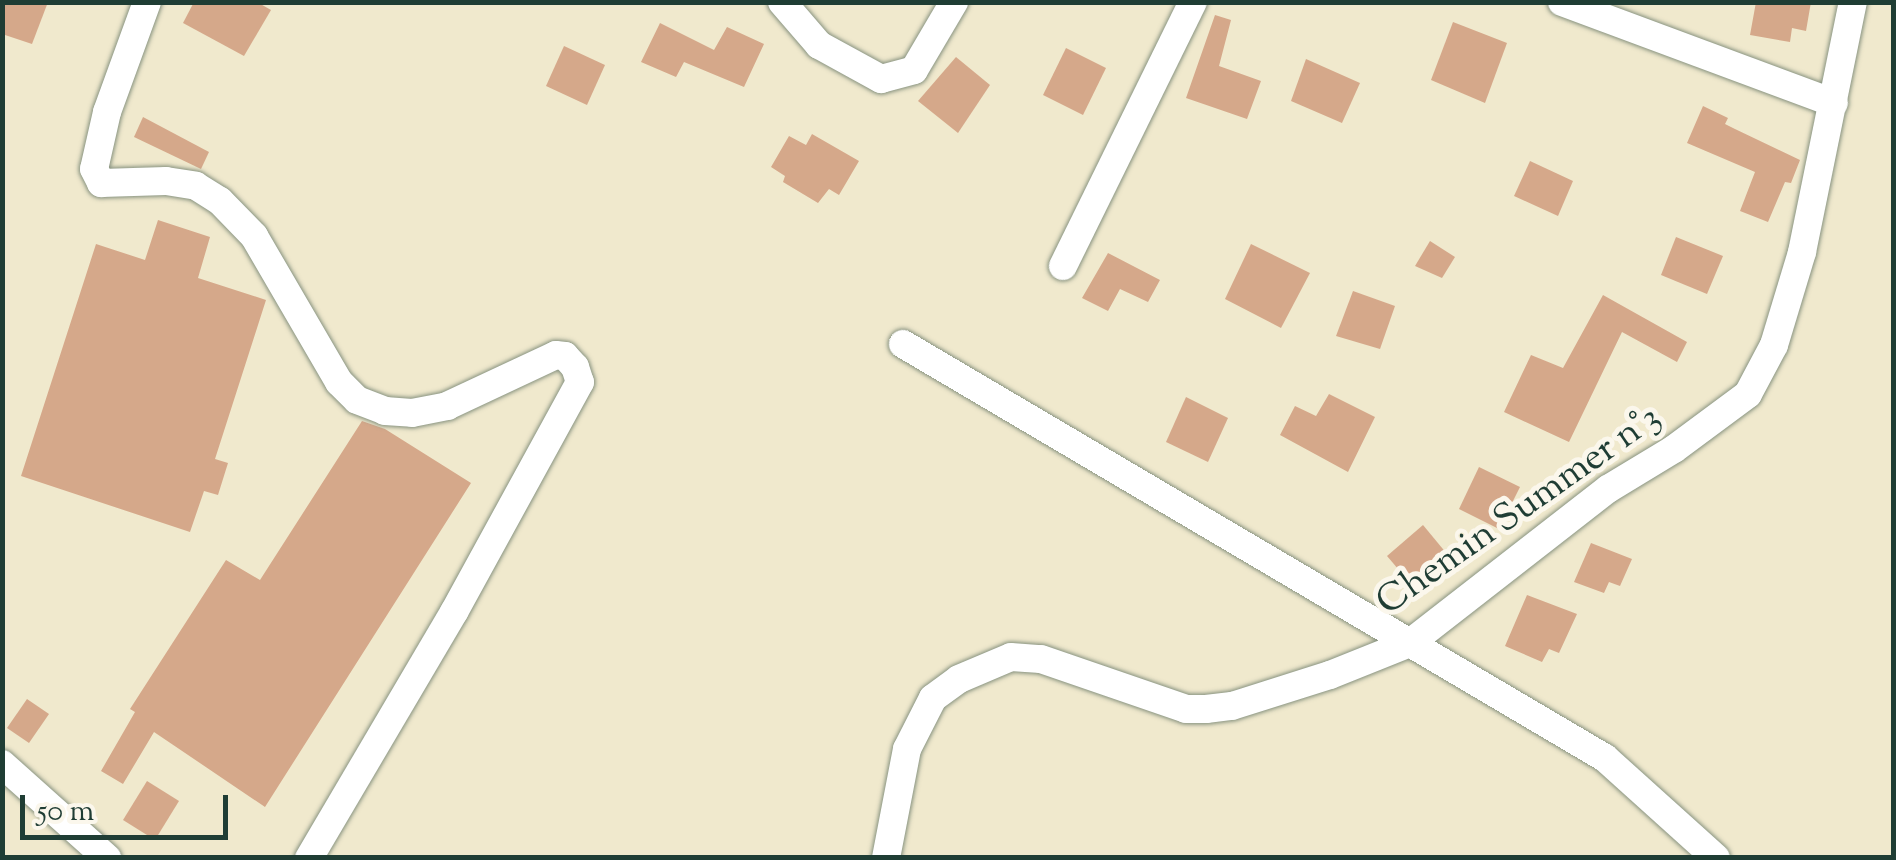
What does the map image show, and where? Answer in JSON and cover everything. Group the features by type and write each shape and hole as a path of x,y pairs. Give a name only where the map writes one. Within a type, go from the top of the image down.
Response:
{"street":[{"path":"147,2 107,112 94,170 102,183 166,181 196,186 220,201 254,236 339,382 371,406 412,413 447,406 556,355 565,356 575,367 580,382 454,612 310,858"},
{"path":"782,2 819,45 881,79 914,70 954,2"},
{"path":"1062,266 1193,2"},
{"path":"1562,2 1834,104"},
{"name":"Chemin Summer n°3","path":"886,858 906,748 919,720 933,698 986,665 1012,656 1041,659 1168,703 1206,709 1232,706 1313,680 1410,644 1608,489 1674,450 1748,394 1774,345 1796,270 1853,2"},
{"path":"903,344 1606,758 1716,858"},
{"path":"2,764 106,858"}],"building":[{"path":"2,2 48,2 32,44 2,34"},
{"path":"194,2 257,2 271,10 244,56 183,23"},
{"path":"1756,2 1811,2 1806,31 1792,28 1790,42 1750,35"},
{"path":"1215,15 1231,20 1219,66 1261,81 1247,119 1186,98"},
{"path":"1453,22 1507,43 1485,103 1431,80"},
{"path":"660,23 714,50 727,27 764,44 744,87 684,62 676,77 641,62"},
{"path":"564,46 605,65 587,105 546,86"},
{"path":"1066,48 1106,68 1083,115 1043,95"},
{"path":"956,57 990,85 958,133 918,101"},
{"path":"1306,59 1360,83 1342,123 1291,101"},
{"path":"1703,106 1728,118 1725,124 1800,160 1791,183 1785,182 1768,222 1740,211 1755,172 1687,143"},
{"path":"143,117 209,152 201,169 134,137"},
{"path":"812,134 859,161 839,195 829,189 818,203 783,182 785,176 771,167 789,136 806,145"},
{"path":"1530,161 1573,181 1558,216 1514,196"},
{"path":"158,220 210,237 198,278 266,300 215,459 228,463 218,495 204,491 190,532 21,476 96,244 145,260"},
{"path":"1676,237 1723,256 1707,294 1661,275"},
{"path":"1430,241 1455,257 1442,278 1415,266"},
{"path":"1251,244 1310,273 1281,328 1225,299"},
{"path":"1108,253 1160,280 1148,302 1120,289 1108,311 1082,298"},
{"path":"1353,291 1395,306 1380,349 1336,336"},
{"path":"1603,295 1687,342 1677,362 1622,332 1569,442 1504,412 1531,355 1563,368"},
{"path":"1329,394 1375,417 1348,472 1280,435 1295,406 1316,416"},
{"path":"1186,397 1228,418 1208,462 1166,442"},
{"path":"362,421 385,429 471,483 265,807 154,732 123,784 101,771 135,712 130,709 226,560 260,580"},
{"path":"1479,467 1520,487 1499,529 1459,509"},
{"path":"1423,525 1452,560 1416,590 1387,556"},
{"path":"1591,543 1632,559 1620,586 1609,582 1604,593 1574,582"},
{"path":"1527,595 1577,614 1559,653 1549,649 1542,662 1505,646"},
{"path":"27,699 49,714 29,743 7,728"},
{"path":"147,781 179,801 155,840 123,820"}]}
